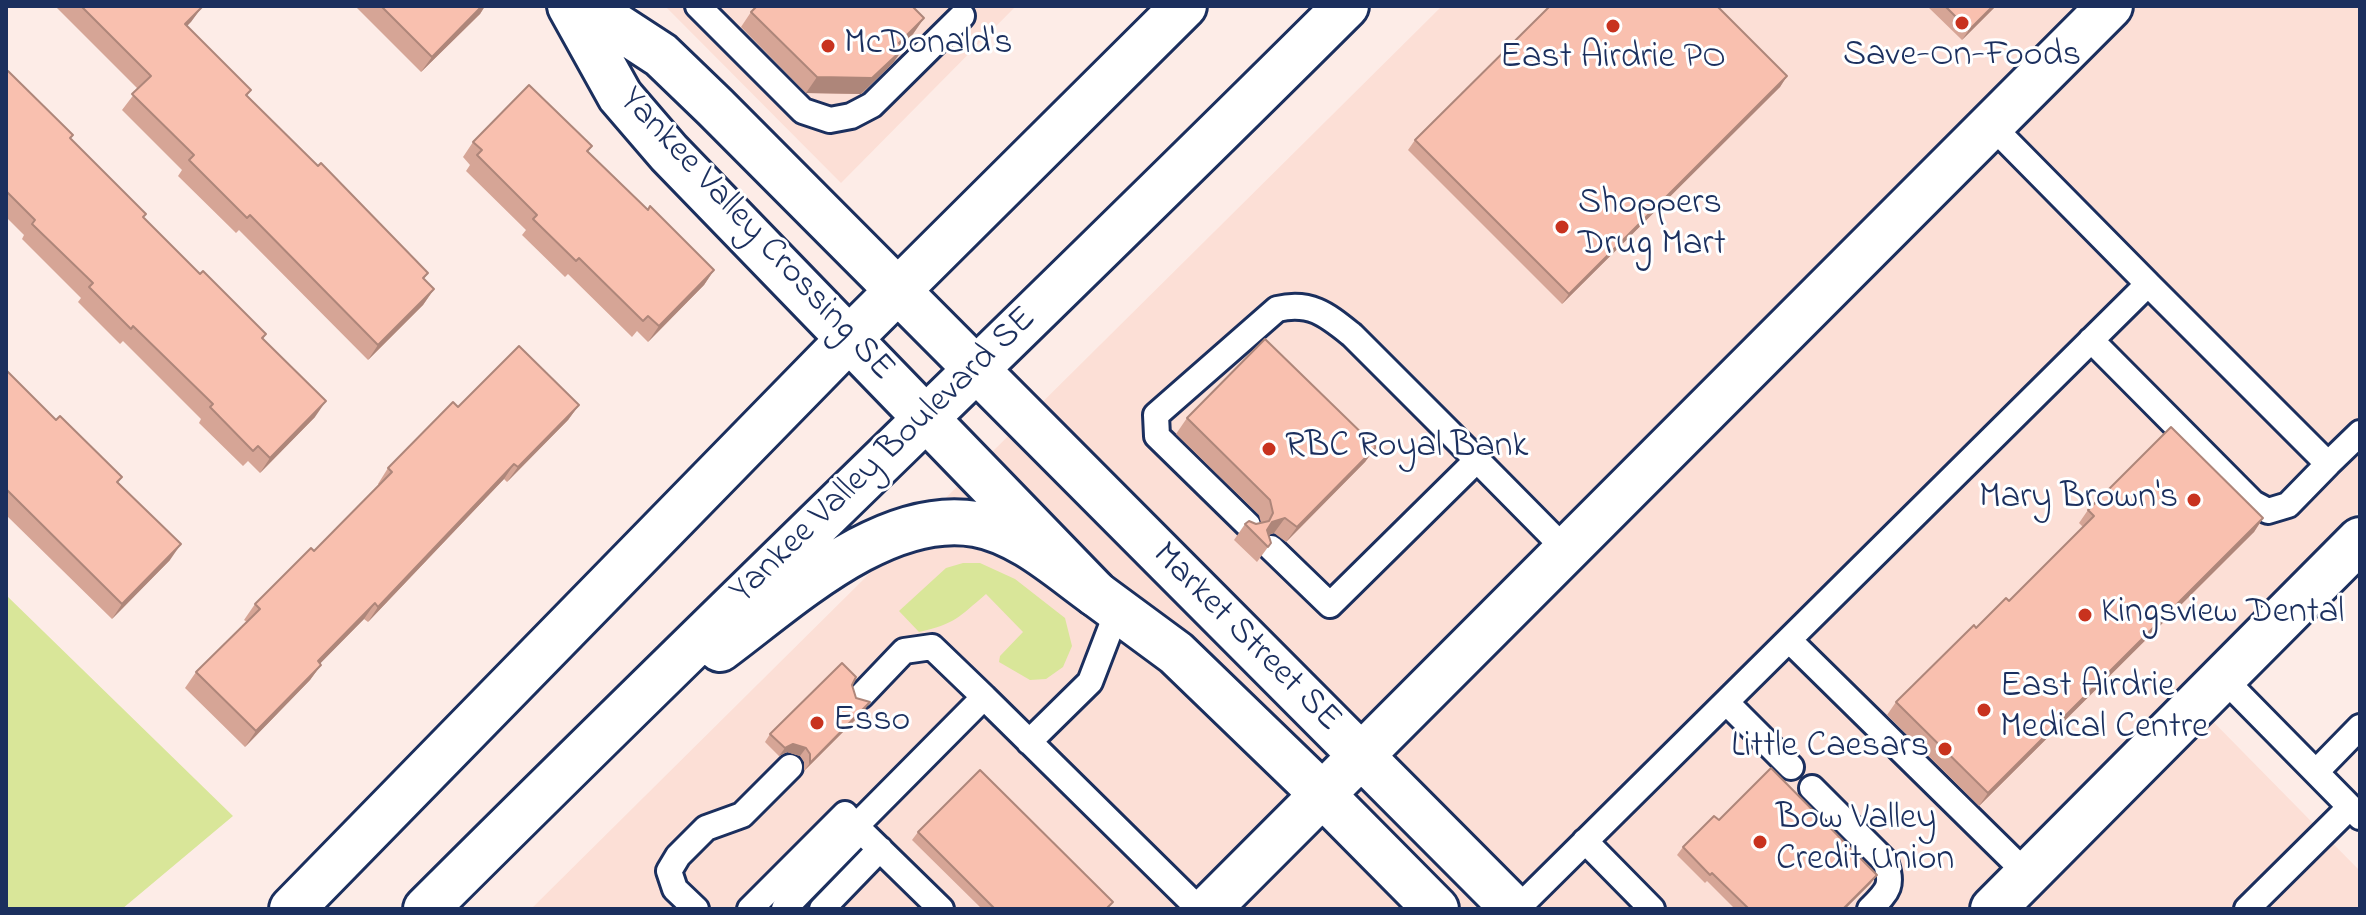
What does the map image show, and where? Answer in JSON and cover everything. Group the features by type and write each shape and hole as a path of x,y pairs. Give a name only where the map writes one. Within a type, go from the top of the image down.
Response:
{"street":[{"name":"Yankee Valley Crossing SE","path":"570,6 620,96 669,153 925,418"},
{"name":"Yankee Valley Crossing SE","path":"586,6 661,55 977,368"},
{"path":"292,909 849,339 1184,6"},
{"name":"Yankee Valley Boulevard SE","path":"426,909 594,740 1176,176 1346,6"},
{"path":"1214,906 1321,793 2110,6"},
{"name":"Market Street SE","path":"977,368 1148,544 1516,909"},
{"name":"Market Street SE","path":"925,418 1107,602 1176,653 1436,909"},
{"path":"594,740 851,553 899,532 932,523 976,524 1019,541 1107,602"},
{"path":"1993,909 2360,540"}],"lane":[{"path":"698,6 803,111 830,120 851,116 872,105 962,9"},
{"path":"1991,125 2328,464"},
{"path":"1516,909 2148,284"},
{"path":"1248,525 1157,436 1156,415 1277,309 1306,306 1331,318 1352,335 1566,550"},
{"path":"2091,340 2253,503 2268,511 2288,505 2360,433"},
{"path":"1271,548 1330,605 1477,460"},
{"path":"1029,742 1090,682 1107,602"},
{"path":"1789,640 2027,874"},
{"path":"861,696 904,651 932,647 1029,742 1214,906"},
{"path":"2223,678 2355,812 2247,909"},
{"path":"784,909 984,697"},
{"path":"1726,702 1791,767"},
{"path":"2316,772 2360,727"},
{"path":"696,909 675,889 669,871 678,856 706,828 742,815 790,767"},
{"path":"1812,788 1885,861 1891,876 1888,891 1870,909"},
{"path":"750,909 845,814 941,909"},
{"path":"1585,841 1652,909"},
{"path":"822,909 880,849"}],"shaded area":[{"path":"665,6 1016,6 841,183"},
{"path":"1442,6 2360,6 2360,510 2182,690 2360,871 2360,909 531,909"}],"green space":[{"path":"963,563 980,563 1015,579 1065,618 1072,646 1063,667 1046,679 1030,680 999,662 1000,656 1023,632 986,594 956,619 919,632 899,611 946,568"},
{"path":"6,595 233,816 122,909 6,909"}],"building":[{"path":"81,6 201,6 185,24 251,90 246,95 318,166 321,163 428,273 423,278 434,289 378,345 250,215 247,218 189,160 194,155 132,94 151,76"},
{"path":"381,6 482,6 432,57"},
{"name":"McDonald's","path":"757,6 912,6 924,18 899,43 904,48 872,78 817,77 751,12"},
{"name":"Shoppers Drug Mart","path":"1550,6 1717,6 1787,76 1569,294 1415,140"},
{"path":"1945,6 1993,6 1969,30"},
{"path":"8,71 73,135 70,138 146,214 143,217 266,334 262,338 326,401 270,458 258,446 253,451 210,407 213,404 89,287 93,283 32,224 35,220 6,191"},
{"path":"529,85 592,146 587,151 648,210 650,206 714,270 659,326 648,316 643,321 579,258 576,261 533,219 537,215 477,155 482,150 473,142"},
{"name":"RBC Royal Bank","path":"1265,339 1376,447 1297,527 1285,518 1272,522 1267,530 1271,543 1268,547 1245,524 1249,521 1256,524 1269,521 1273,513 1270,500 1187,418"},
{"path":"519,346 579,405 518,467 514,464 378,607 375,603 318,661 321,665 256,731 196,672 260,609 255,604 311,548 314,551 392,472 388,468 453,402 458,407"},
{"path":"6,370 56,420 60,416 122,477 117,482 181,544 122,604 6,489"},
{"path":"2171,427 2263,518 1988,793 1896,702 1974,625 1976,628 2006,598 2009,601 2094,516 2088,510"},
{"name":"Esso","path":"842,663 856,677 852,685 856,698 870,702 810,763 806,748 793,744 785,748 770,734"},
{"name":"Bow Valley Credit Union","path":"1771,768 1877,875 1843,909 1749,909 1683,847 1714,816 1719,820"},
{"name":"Esso","path":"980,770 1113,902 1106,909 995,909 918,832"}],"place":[{"name":"Save-On-Foods","path":"1962,23"},
{"name":"East Airdrie PO","path":"1613,26"},
{"name":"McDonald's","path":"828,46"},
{"name":"Shoppers Drug Mart","path":"1562,227"},
{"name":"RBC Royal Bank","path":"1269,449"},
{"name":"Mary Brown's","path":"2194,500"},
{"name":"Kingsview Dental","path":"2085,615"},
{"name":"East Airdrie Medical Centre","path":"1984,710"},
{"name":"Esso","path":"817,723"},
{"name":"Little Caesars","path":"1945,749"},
{"name":"Bow Valley Credit Union","path":"1760,842"}]}
